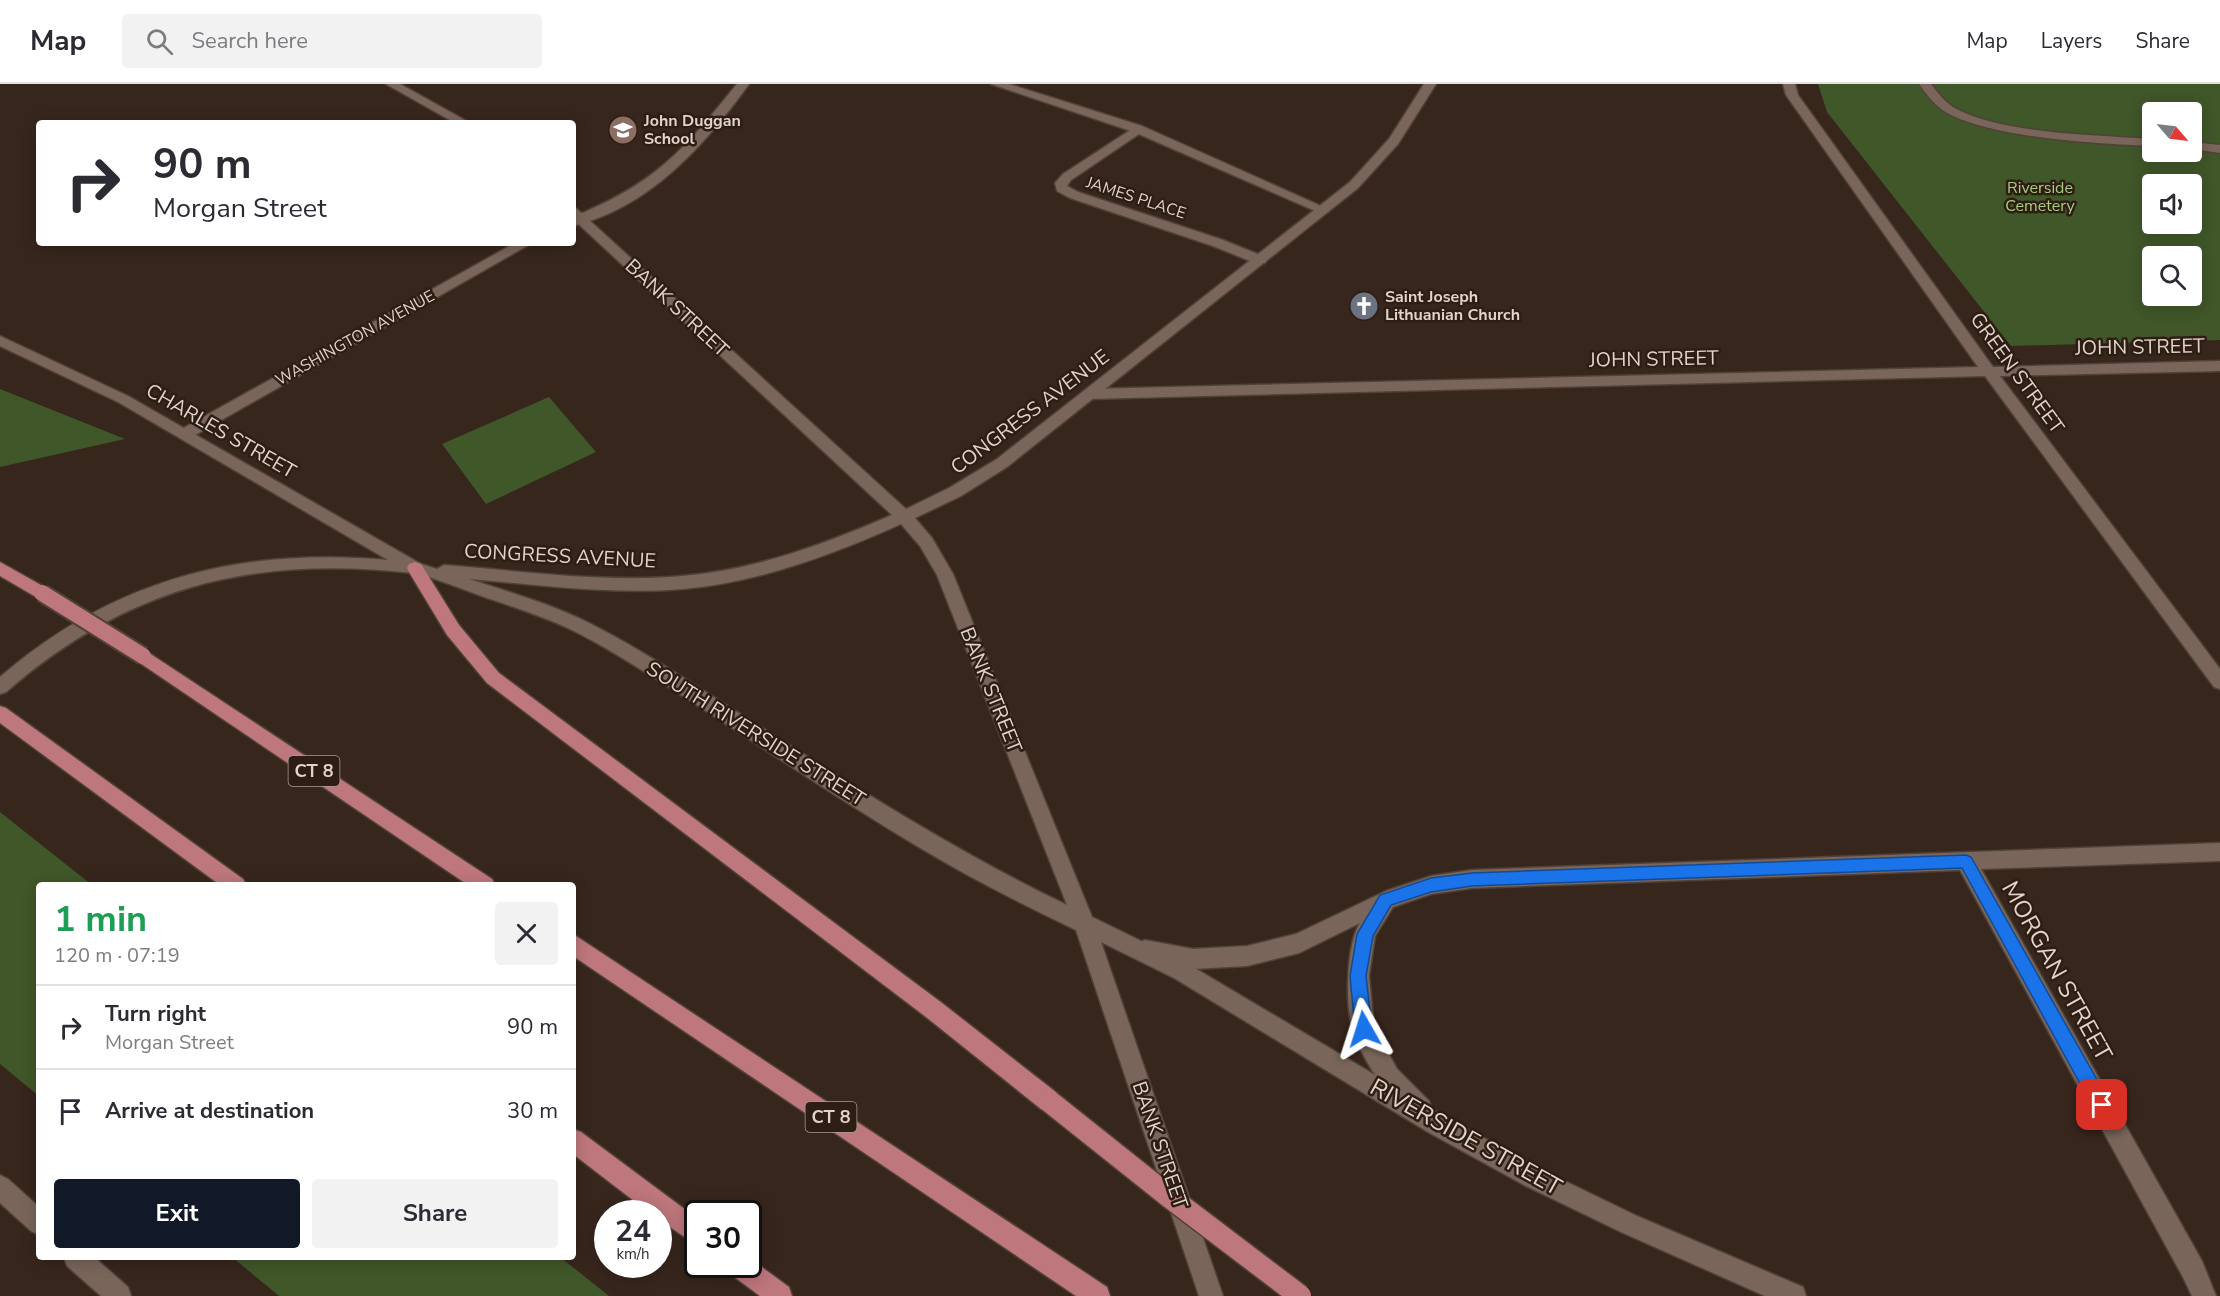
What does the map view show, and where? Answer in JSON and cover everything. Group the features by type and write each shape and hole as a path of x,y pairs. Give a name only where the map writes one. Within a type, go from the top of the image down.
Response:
{"highway":[{"name":"CT 8","path":"0,568 143,656 481,882"},
{"path":"415,568 453,630 494,678 934,1010 1167,1195 1300,1296"},
{"path":"0,713 232,882"},
{"name":"CT 8","path":"576,946 1094,1293"},
{"path":"576,1142 684,1223"},
{"path":"756,1278 780,1296"}],"street":[{"path":"392,84 458,120"},
{"path":"576,218 637,193 666,172 694,146 743,84"},
{"path":"997,84 1138,129 1324,210"},
{"name":"CONGRESS AVENUE","path":"415,568 623,584 700,580 790,562 904,517 974,483 1324,210 1377,162 1394,141 1430,84"},
{"name":"GREEN STREET","path":"1789,84 1792,95 1989,372 2220,682"},
{"path":"1925,84 1931,94 1953,112 1994,124 2048,133 2142,142"},
{"name":"JAMES PLACE","path":"1138,129 1067,177 1061,183 1061,188 1074,195 1218,243 1260,260"},
{"path":"2202,147 2220,149"},
{"name":"BANK STREET","path":"576,218 904,517 926,542 945,574 1085,926 1211,1296"},
{"name":"WASHINGTON AVENUE","path":"185,434 520,246"},
{"name":"CHARLES STREET","path":"0,340 77,376 185,434 415,568"},
{"name":"JOHN STREET","path":"1089,394 2220,366"},
{"path":"0,687 52,645 88,623 152,594 198,579 234,570 286,563 415,568"},
{"name":"SOUTH RIVERSIDE STREET","path":"415,568 529,605 582,627 656,670 923,840 1002,884 1085,926"},
{"path":"1137,949 1193,959 1248,956 1299,943 1386,900 1431,885 1472,879 2220,852"},
{"name":"MORGAN STREET","path":"1966,862 2193,1270 2204,1296"},
{"path":"1386,900 1365,934 1359,965 1358,976 1364,1029 1389,1077 1436,1124"},
{"name":"RIVERSIDE STREET","path":"1085,926 1181,971 1436,1124 1532,1177 1629,1224 1794,1296"},
{"path":"0,1187 36,1220"},
{"path":"79,1260 119,1296"}],"green space":[{"name":"Riverside Cemetery","path":"1818,84 2220,84 2220,340 2011,346 1827,112"},
{"path":"0,389 125,439 0,467"},
{"path":"549,397 596,452 486,504 442,444"},
{"path":"0,812 88,882 36,882 36,1094 0,1064"},
{"path":"236,1260 564,1260 609,1296 279,1296"}],"place":[{"name":"John Duggan School","path":"623,130"},
{"name":"Saint Joseph Lithuanian Church","path":"1364,306"}],"route":[{"path":"1364,1029 1358,976 1365,934 1386,900 1431,885 1472,879 1966,862 2102,1105"}]}
